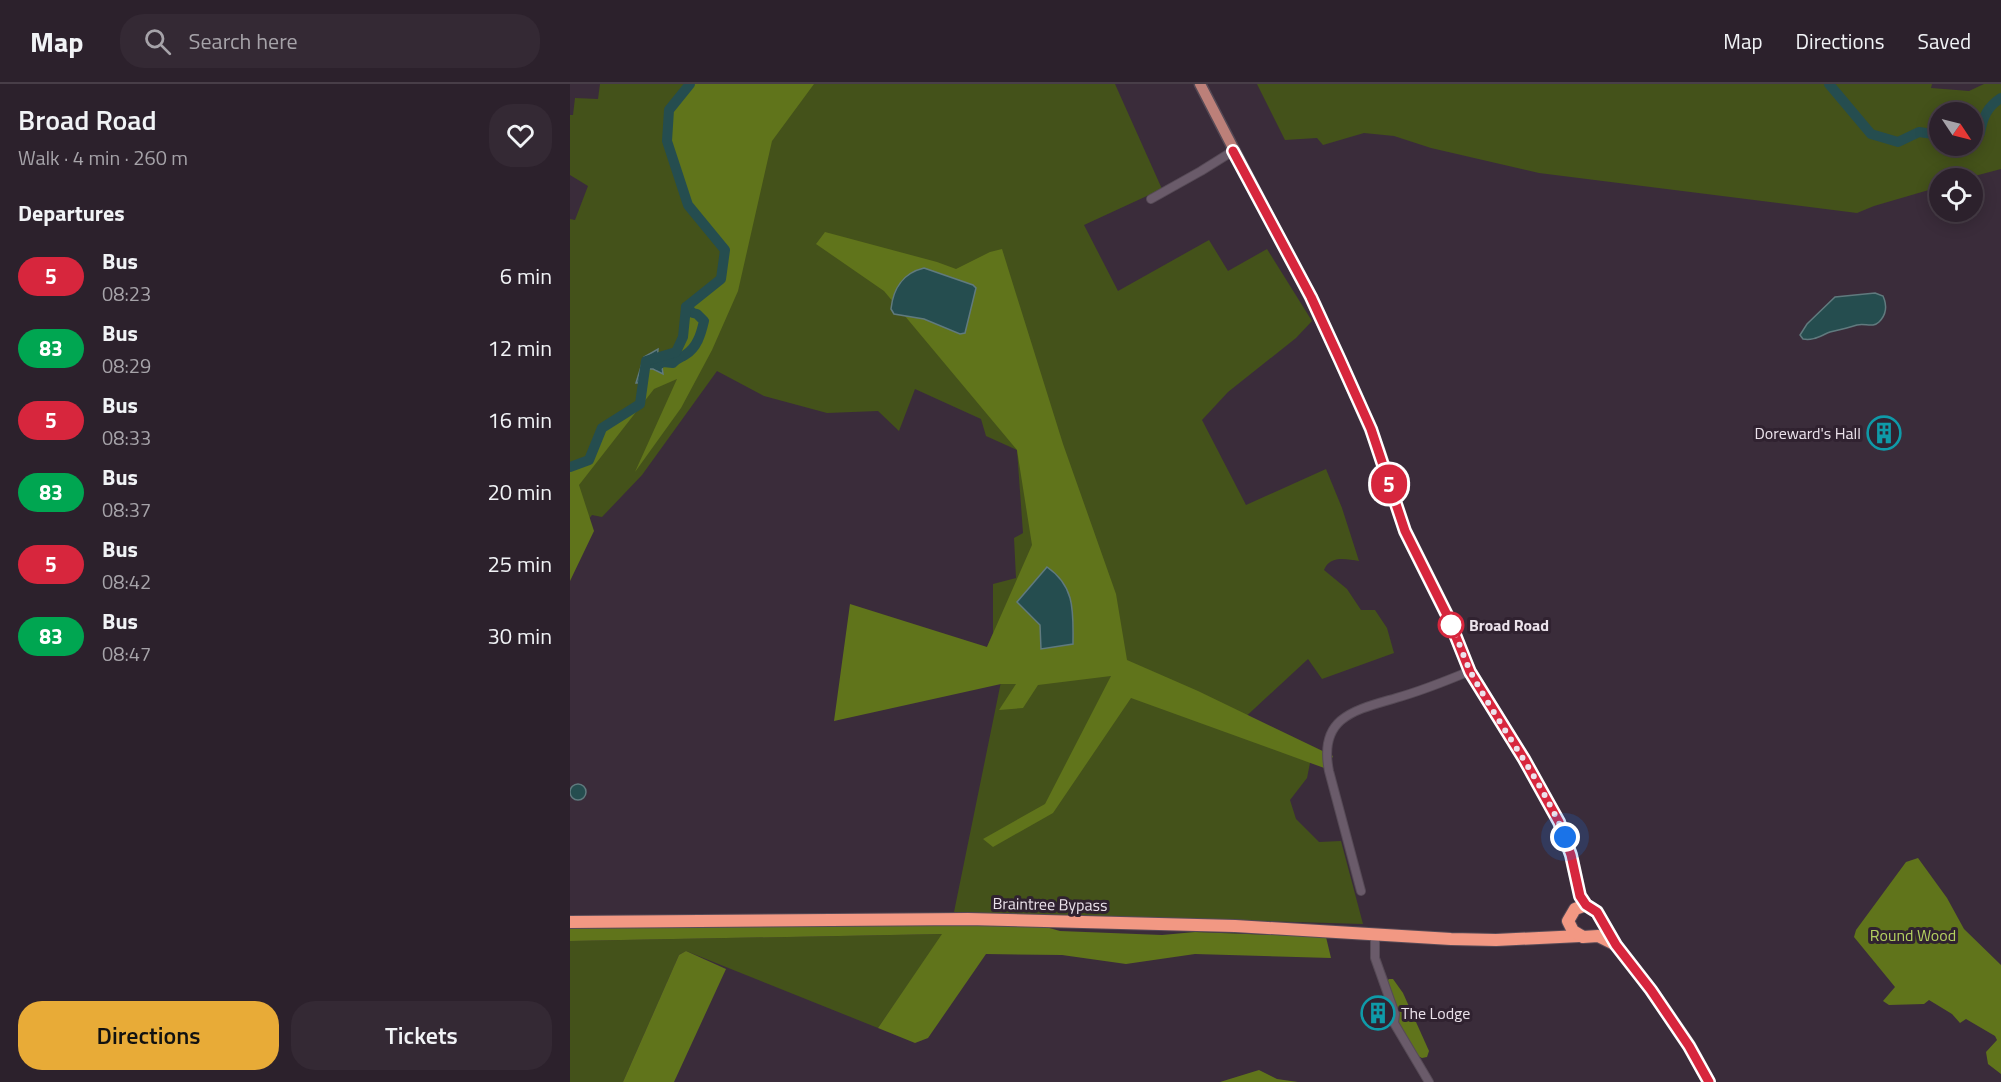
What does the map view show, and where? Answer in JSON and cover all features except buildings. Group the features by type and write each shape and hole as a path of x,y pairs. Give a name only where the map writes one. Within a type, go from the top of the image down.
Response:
{"highway":[{"path":"1616,945 1598,936 1573,931 1570,917 1575,909 1586,905 1597,912 1616,945 1651,990 1689,1046 1709,1082"},
{"name":"Braintree Bypass","path":"1530,937 1558,929 1570,917"},
{"path":"1586,935 1598,929 1600,917"},
{"name":"Braintree Bypass","path":"570,922 1037,920 1224,926 1496,940 1586,935"}],"main road":[{"path":"1200,84 1311,297 1340,360 1375,440 1405,531 1450,622 1470,672 1524,759 1559,822 1571,855 1580,896 1586,905"},
{"path":"1570,917 1576,879"}],"street":[{"path":"1151,199 1233,151"},
{"path":"1360,891 1326,760 1329,739 1342,719 1349,714 1470,672"},
{"path":"1375,934 1375,958 1395,1014 1394,1023 1429,1082"}],"green space":[{"path":"600,84 1115,84 1162,189 1084,225 1118,291 1209,240 1228,271 1267,249 1312,321 1296,338 1228,392 1202,420 1246,505 1326,469 1342,508 1359,561 1334,560 1324,570 1347,589 1361,610 1375,610 1387,628 1394,653 1322,679 1308,659 1240,722 1311,758 1307,778 1290,800 1296,819 1319,842 1341,841 1363,924 954,912 1004,667 987,647 993,633 993,584 1016,578 1014,538 1023,533 1017,450 986,436 981,419 915,389 899,431 878,411 827,413 764,396 717,371 642,475 602,517 592,515 570,543 570,219 575,220 588,186 570,175 570,115 573,115 575,98 598,99"},
{"path":"690,84 814,84 772,141 738,291 712,350 681,408 635,472 677,379 654,389 579,485 594,531 570,581 570,467 589,460 602,428 640,404 646,361 676,352 683,337 686,307 722,279 725,250 688,205 667,141 669,110"},
{"path":"1257,84 1932,84 1931,88 1969,91 1984,84 2001,84 2001,169 1983,174 1983,168 1929,168 1929,190 1857,213 1539,173 1431,148 1394,136 1364,133 1323,145 1317,138 1285,140"},
{"path":"825,232 956,269 990,252 1002,249 1063,444 1116,594 1127,660 1198,691 1333,756 1327,769 1131,698 1053,813 993,847 983,839 1045,804 1111,676 1038,685 1023,708 999,710 1016,684 1001,684 834,721 850,604 987,647 1032,545 1017,450 884,291 816,244"},
{"name":"Round Wood","path":"1918,858 1947,898 1964,929 2001,965 2001,1074 1988,1064 1986,1052 1997,1040 1995,1036 1966,1019 1960,1023 1952,1014 1929,1000 1924,1004 1889,1005 1883,1001 1895,987 1854,937 1856,930 1906,862"},
{"path":"909,924 1039,925 1060,931 1162,935 1195,932 1326,937 1331,958 1195,954 1126,964 1062,955 986,954 928,1038 915,1043 878,1028 942,934 570,941 570,928"},
{"path":"943,934 878,1028 686,951 679,955 623,1082 570,1082 570,941"},
{"path":"686,951 726,969 674,1082 623,1082 679,955"},
{"path":"1393,979 1403,993 1429,1051 1427,1057 1422,1058 1416,1055 1397,1020 1386,982"},
{"path":"1259,1070 1277,1079 1298,1082 1220,1082"}],"shaded area":[{"path":"924,268 976,288 965,333 960,334 924,319 894,314 891,309 892,302 900,283 910,274"},
{"path":"1875,293 1883,296 1886,306 1884,316 1877,324 1857,325 1810,339 1803,339 1800,335 1807,324 1835,297"},
{"path":"658,349 657,364 662,367 663,374 648,369 636,383 644,357"},
{"path":"1047,567 1063,583 1068,592 1072,611 1073,644 1041,649 1040,625 1017,602"},
{"path":"575,784 581,784 586,792 584,798 575,800 570,795 570,789"}],"waterway":[{"path":"570,467 589,460 602,428 640,404 646,361 676,352 683,337 686,307 721,279 725,250 688,205 667,141 669,110 690,84"},
{"path":"1829,84 1871,134 1898,142 1919,132 1929,133"},
{"path":"1983,122 1986,113 2001,98"},
{"path":"658,365 663,362 673,363 693,349 698,340 704,321 686,307"}],"bus line":[{"name":"5","path":"1233,151 1311,297 1340,360 1379,450 1405,531 1448,617 1470,672 1524,759 1559,822 1571,855 1580,896 1586,905 1597,912 1616,945 1651,990 1689,1046 1709,1082"}],"place":[{"name":"Doreward's Hall","path":"1884,433"},
{"name":"Broad Road","path":"1451,625"},
{"name":"The Lodge","path":"1378,1013"}],"route":[{"path":"1451,625 1470,672 1524,759 1551,806 1565,837"}]}
